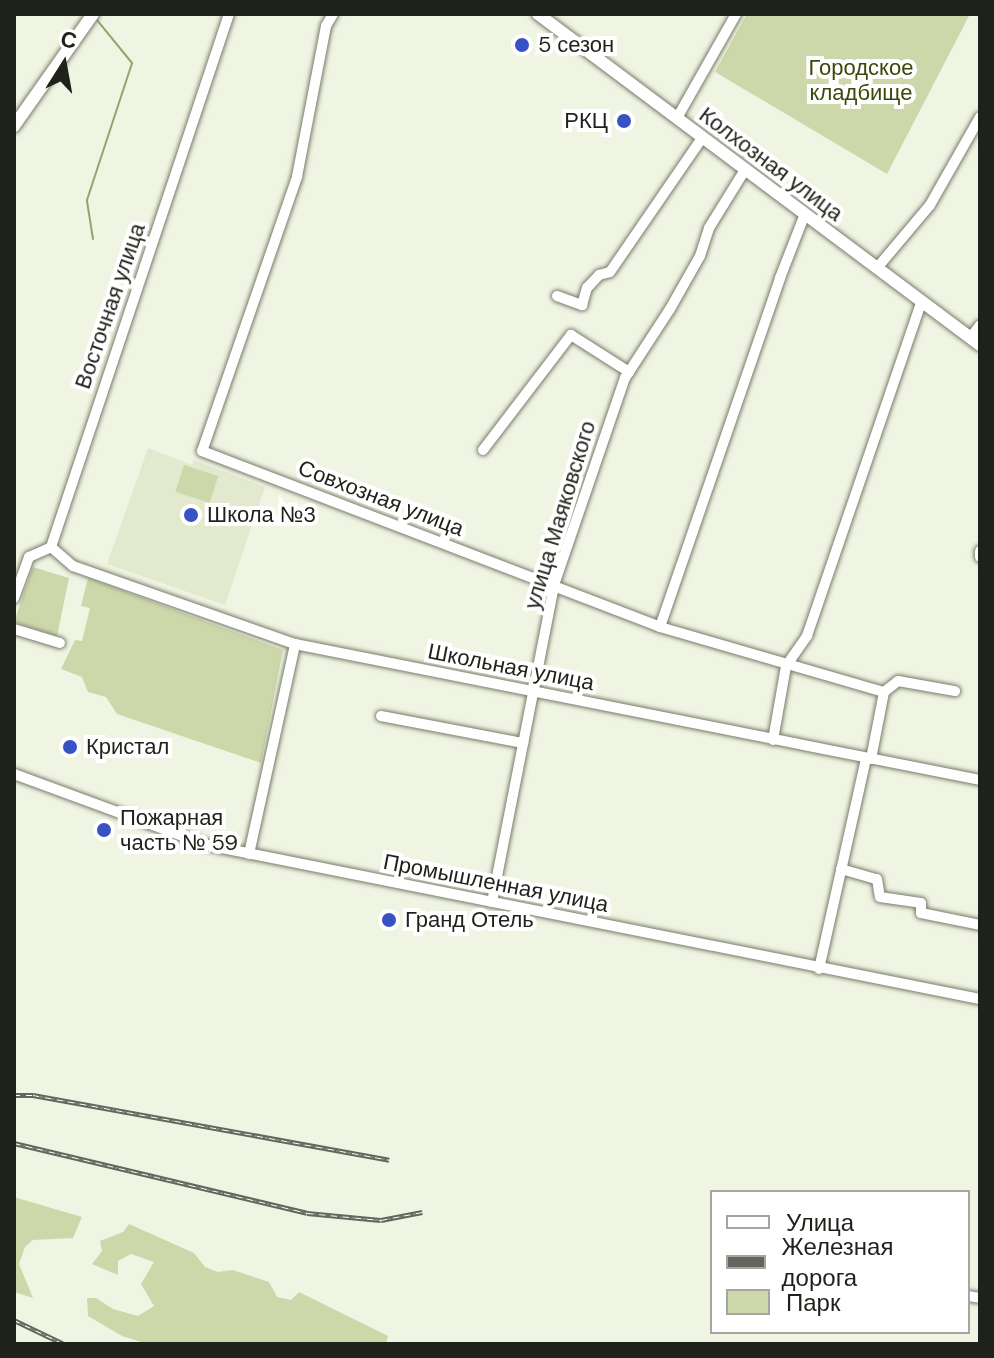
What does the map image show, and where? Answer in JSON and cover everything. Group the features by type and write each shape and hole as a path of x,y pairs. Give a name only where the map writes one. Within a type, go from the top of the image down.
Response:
{"main road":[{"name":"Колхозная улица","path":"538,14 975,342"},
{"path":"14,126 92,16"}],"street":[{"name":"Восточная улица","path":"14,598 29,557 51,547 229,14"},
{"name":"Совхозная улица","path":"333,14 324,37 297,177 202,451 660,627 884,692 898,681 955,691"},
{"path":"677,118 736,14"},
{"path":"877,268 930,205 980,117"},
{"path":"557,296 582,305 587,288 599,275 610,272 702,138"},
{"name":"улица Маяковского","path":"492,902 554,585 629,372 670,309 700,256 709,228 745,170"},
{"path":"660,627 805,214"},
{"path":"773,740 786,666 807,636 922,301"},
{"path":"975,342 980,325"},
{"path":"483,450 571,335 629,372"},
{"name":"Школьная улица","path":"51,547 73,566 295,644 980,780"},
{"path":"980,551 980,557"},
{"path":"14,629 60,643"},
{"path":"249,854 295,644"},
{"path":"819,969 884,692"},
{"path":"381,716 523,743"},
{"name":"Промышленная улица","path":"14,774 207,845 980,999"},
{"path":"841,869 877,879 880,897 921,903 921,913 980,925"}],"shaded area":[{"name":"Школа №3","path":"148,448 192,465 194,460 265,487 225,605 107,564"}],"green space":[{"name":"Городское кладбище","path":"747,14 970,14 887,174 715,72"},
{"path":"184,465 218,476 210,503 175,492"},
{"path":"33,567 69,578 57,636 14,622"},
{"path":"88,578 283,650 261,763 117,714 106,697 88,692 82,677 61,669 75,640 82,641 90,608 81,606"},
{"path":"14,1197 82,1217 73,1238 33,1240 25,1247 19,1264 33,1298 14,1292"},
{"path":"129,1224 194,1253 205,1267 218,1272 233,1270 269,1282 277,1297 291,1300 299,1292 388,1336 386,1344 147,1344 122,1336 88,1316 87,1298 96,1298 113,1309 138,1316 154,1306 141,1284 154,1262 131,1254 118,1261 118,1275 92,1264 102,1251 100,1241 123,1232"}],"waterway":[{"path":"93,239 87,200 132,63 97,20"}],"railway":[{"path":"14,1095 33,1095 389,1160"},
{"path":"14,1143 307,1213 381,1220 422,1212"},
{"path":"14,1320 64,1344"}],"place":[{"name":"5 сезон","path":"522,45"},
{"name":"РКЦ","path":"624,121"},
{"name":"Школа №3","path":"191,515"},
{"name":"Кристал","path":"70,747"},
{"name":"Пожарная часть № 59","path":"104,830"},
{"name":"Гранд Отель","path":"389,920"}]}
